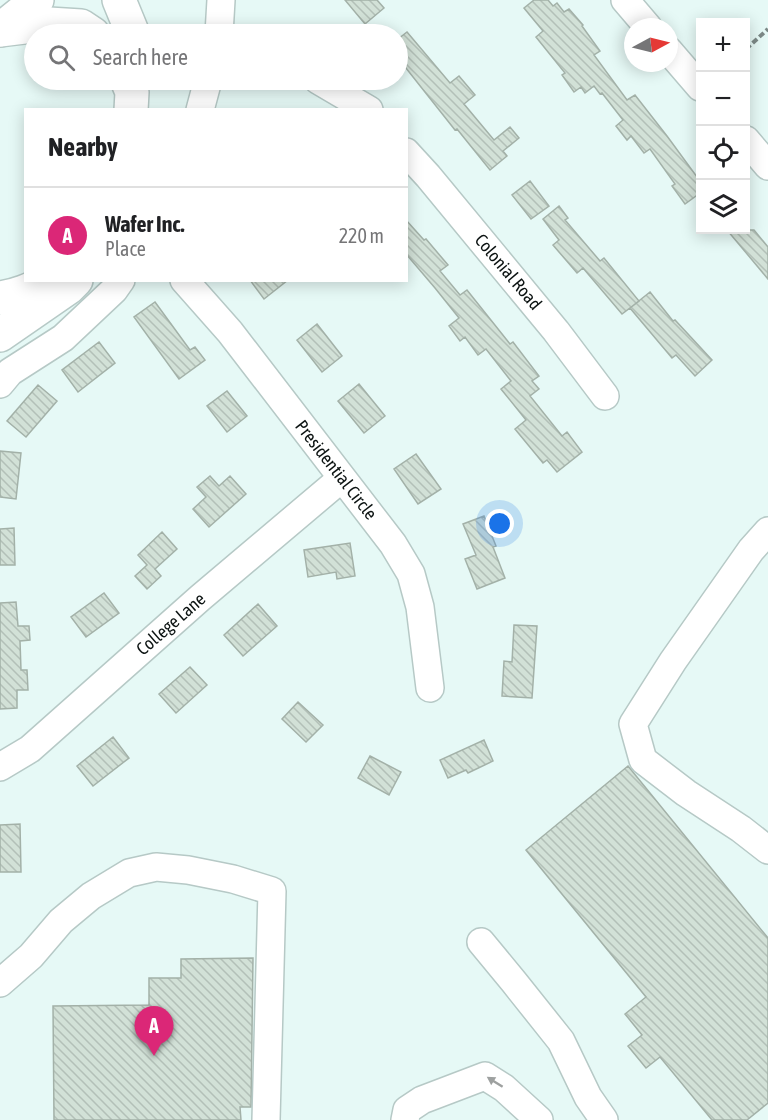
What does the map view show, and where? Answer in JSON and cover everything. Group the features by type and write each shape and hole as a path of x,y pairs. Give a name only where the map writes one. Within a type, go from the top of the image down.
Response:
{"main road":[{"path":"0,30 37,0"},
{"path":"119,0 129,24"},
{"path":"134,0 138,24"},
{"path":"0,30 24,27"},
{"path":"131,90 131,108"},
{"path":"144,108 145,90"},
{"path":"0,298 43,282"},
{"path":"0,335 74,282"}],"street":[{"path":"220,24 221,0"},
{"path":"625,0 640,18"},
{"path":"678,61 696,82"},
{"path":"201,108 205,90"},
{"path":"335,90 366,108"},
{"path":"750,145 768,166"},
{"name":"Colonial Road","path":"408,154 556,331 605,396"},
{"path":"0,384 10,372 63,338 120,282"},
{"name":"Presidential Circle","path":"186,282 230,332 393,544 411,573 420,607 430,688"},
{"name":"College Lane","path":"0,767 30,749 200,598 342,478"},
{"path":"768,531 751,550 679,652 633,724 643,760 768,850"},
{"path":"0,983 31,956 68,915 129,873 156,867 188,870 233,879 272,891 267,1120"},
{"path":"481,942 561,1041 588,1097 604,1120"},
{"path":"405,1120 407,1110 422,1100 485,1076 504,1088 539,1120"}],"path":[{"path":"750,45 768,29"}],"building":[{"path":"345,0 377,0 384,8 365,24"},
{"path":"534,0 548,0 553,6 557,3 564,12 569,9 600,51 594,55 627,100 635,95 696,176 696,196 685,204 672,186 675,184 650,149 644,153 631,136 627,140 616,126 623,120 594,86 585,93 581,87 574,92 562,75 565,73 536,37 543,31 524,8"},
{"path":"408,33 450,83 459,76 475,95 464,104 494,140 510,127 519,138 503,151 507,156 490,170 457,129 455,130 408,71"},
{"path":"530,181 549,206 531,219 512,195"},
{"path":"559,206 568,218 565,220 600,261 604,258 639,301 622,314 583,268 577,273 553,245 559,240 543,219"},
{"path":"408,222 448,265 440,271 460,295 467,290 510,344 513,342 539,376 532,381 539,389 530,396 562,436 567,432 582,452 557,472 547,460 543,463 515,429 526,420 501,389 511,381 486,349 478,355 465,337 460,341 449,326 459,318 408,256"},
{"path":"750,230 754,230 768,247 768,279 730,234 750,234"},
{"path":"251,282 285,282 264,299"},
{"path":"650,292 673,321 675,320 712,360 695,376 676,355 672,358 630,308"},
{"path":"155,302 190,350 195,347 205,360 179,379 134,317"},
{"path":"317,324 342,356 322,372 297,340"},
{"path":"99,342 115,363 78,392 62,370"},
{"path":"359,384 385,416 364,433 338,401"},
{"path":"38,385 57,401 26,437 7,421"},
{"path":"227,391 247,416 227,432 207,406"},
{"path":"0,451 21,453 16,499 0,497"},
{"path":"416,454 441,489 418,504 394,469"},
{"path":"210,476 219,486 230,476 246,494 209,527 193,509 206,497 197,487"},
{"path":"484,516 505,578 477,589 465,559 476,555 463,524"},
{"path":"14,528 15,565 0,565 0,529"},
{"path":"162,532 177,549 155,569 161,576 147,589 135,576 147,565 138,555"},
{"path":"350,543 355,576 337,579 336,572 308,577 304,550"},
{"path":"104,593 119,613 86,637 71,617"},
{"path":"16,602 18,626 29,626 30,640 20,641 21,670 27,670 28,690 17,690 17,708 0,709 0,603"},
{"path":"258,604 277,626 243,656 224,635"},
{"path":"514,625 537,626 532,698 502,696 504,661 512,662"},
{"path":"190,667 207,685 176,713 159,694"},
{"path":"298,702 323,725 306,742 282,719"},
{"path":"113,737 129,758 93,786 77,766"},
{"path":"484,740 493,761 468,773 466,770 448,778 440,760"},
{"path":"370,756 401,772 389,795 358,778"},
{"path":"628,766 768,938 768,1103 747,1120 712,1120 660,1057 646,1068 628,1046 642,1035 625,1014 646,997 526,850"},
{"path":"20,824 21,872 0,872 0,825"},
{"path":"253,958 251,1107 240,1107 241,1120 54,1120 53,1006 149,1005 149,978 181,978 181,959"}],"place":[{"name":"Wafer Inc.","path":"154,1056"}]}
